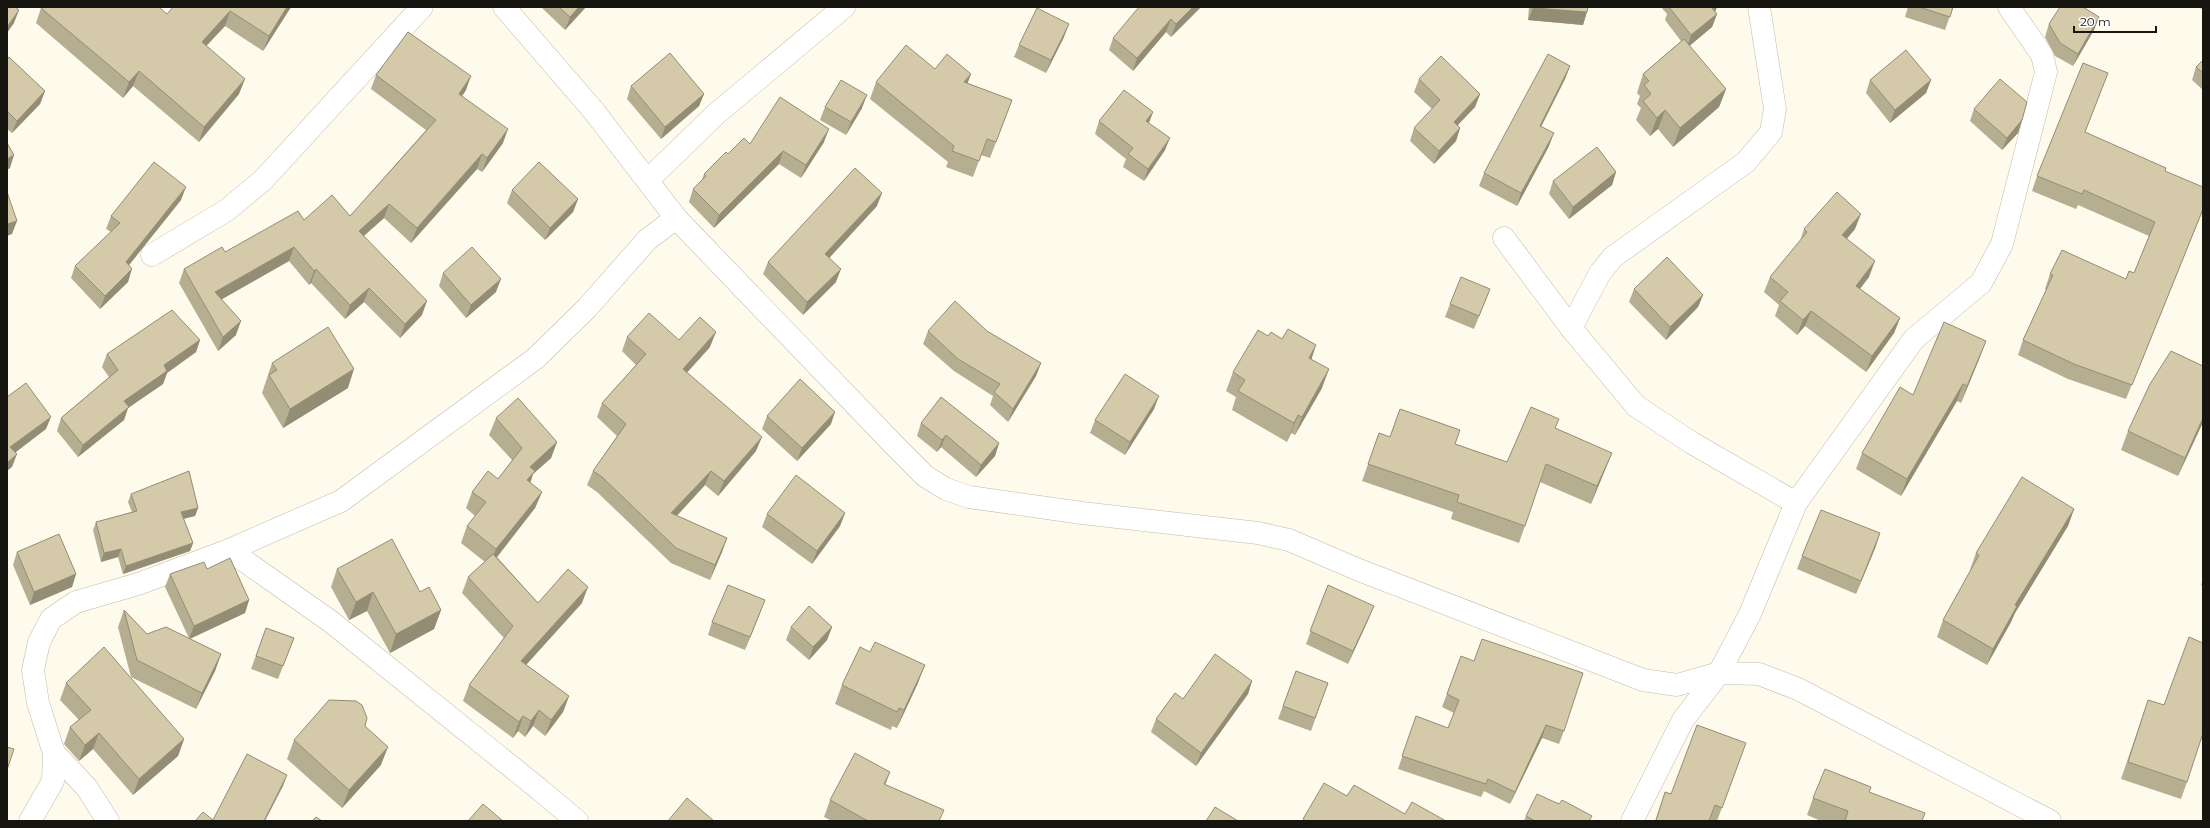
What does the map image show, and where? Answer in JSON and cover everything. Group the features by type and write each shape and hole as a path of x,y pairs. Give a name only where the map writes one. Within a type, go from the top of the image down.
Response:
{"street":[{"path":"152,255 227,210 262,180 422,7"},
{"path":"504,7 593,110 676,218 898,449 925,476 946,489 968,496 1082,512 1189,524 1289,540 1359,570 1643,680 1676,685 1719,673 1759,674 1798,689 2050,821"},
{"path":"648,180 716,114 844,7"},
{"path":"1571,328 1600,273 1613,257 1746,162 1771,132 1775,109 1759,7"},
{"path":"1632,821 1683,720 1719,673 1750,614 1796,503 1914,339 1982,283 2002,244 2046,72 2042,55 2009,7"},
{"path":"30,821 53,781 54,753 38,703 33,670 39,642 51,620 76,602 138,584 229,550 341,501 486,397 536,358 587,308 647,240 676,218"},
{"path":"1504,238 1571,328 1636,406 1692,443 1796,503"},
{"path":"229,550 330,620 540,789 577,821"},
{"path":"54,753 87,788 108,821"}],"building":[{"path":"7,7 15,7 19,10 7,27"},
{"path":"159,7 167,14 173,7 287,7 269,36 230,11 202,42 245,79 204,127 139,71 129,82 41,8"},
{"path":"559,7 579,7 570,17"},
{"path":"1139,7 1193,7 1176,24 1171,19 1137,58 1113,38"},
{"path":"1533,7 1588,7 1587,12"},
{"path":"1669,7 1711,7 1717,14 1691,35"},
{"path":"1919,7 1953,7 1950,17"},
{"path":"2060,7 2083,7 2099,17 2078,54 2060,43 2049,24"},
{"path":"1037,8 1069,24 1051,60 1019,45"},
{"path":"408,32 471,76 459,94 508,129 487,158 482,154 417,228 389,204 359,231 427,301 405,324 369,288 350,305 316,269 314,271 294,247 215,292 241,321 223,337 184,269 222,247 225,252 298,211 304,220 332,195 350,216 436,120 376,75"},
{"path":"1684,39 1726,89 1680,128 1665,110 1657,118 1643,101 1651,94 1644,85 1649,81 1643,74"},
{"path":"906,45 935,69 947,54 971,74 964,82 1012,100 996,142 987,139 979,161 952,151 954,146 876,82"},
{"path":"1906,50 1931,80 1895,110 1870,80"},
{"path":"670,53 704,94 665,127 631,86"},
{"path":"1548,54 1570,66 1540,126 1554,133 1521,193 1484,173"},
{"path":"1441,56 1480,94 1454,122 1460,128 1439,151 1414,128 1440,100 1419,79"},
{"path":"9,57 45,91 17,121 7,111 7,60"},
{"path":"2203,60 2203,73 2196,67"},
{"path":"2083,63 2108,73 2085,132 2166,168 2165,171 2203,187 2203,209 2132,385 2074,364 2023,340 2053,275 2050,274 2062,250 2126,279 2129,271 2134,273 2155,222 2084,190 2082,194 2037,176"},
{"path":"2000,79 2027,102 2022,120 2007,138 1974,109"},
{"path":"841,80 867,95 851,122 825,107"},
{"path":"1124,90 1153,112 1146,121 1170,138 1148,169 1128,154 1133,148 1099,121"},
{"path":"780,97 829,129 806,165 783,151 719,215 693,189 706,176 704,174 726,152 728,154 744,138 750,144"},
{"path":"7,143 14,155 7,159"},
{"path":"1597,147 1616,172 1573,207 1553,181"},
{"path":"154,162 186,187 126,262 132,269 105,296 75,266 120,223 111,216"},
{"path":"539,162 578,199 550,228 512,190"},
{"path":"855,168 882,193 825,254 841,269 807,302 768,262"},
{"path":"7,192 17,221 7,224"},
{"path":"1837,192 1861,214 1842,235 1875,261 1856,286 1900,318 1872,356 1811,311 1803,320 1780,301 1788,292 1770,277 1807,232 1804,229"},
{"path":"472,247 501,279 471,305 443,273"},
{"path":"1667,257 1703,295 1670,327 1634,289"},
{"path":"1461,277 1490,289 1479,316 1450,304"},
{"path":"955,301 987,331 1041,363 1013,409 994,392 1000,384 958,359 928,331"},
{"path":"172,310 200,340 164,365 167,371 124,401 129,407 83,445 61,418 118,370 107,354"},
{"path":"649,313 679,340 700,317 716,332 683,369 762,437 724,481 711,471 671,513 727,538 715,565 676,548 602,477 593,471 626,424 602,403 646,354 627,337"},
{"path":"1944,322 1986,341 1967,386 1963,384 1907,479 1862,453 1900,387 1913,395"},
{"path":"328,327 354,369 290,409 269,375 277,370 272,363"},
{"path":"1288,329 1316,345 1309,358 1329,369 1302,417 1298,415 1294,423 1238,391 1245,380 1233,372 1258,330 1268,336 1271,332 1282,339"},
{"path":"2171,351 2203,366 2203,418 2185,458 2128,431 2150,384"},
{"path":"1125,374 1159,396 1130,442 1095,420"},
{"path":"800,379 835,412 802,448 767,416"},
{"path":"26,383 51,417 10,447 17,454 7,463 7,397"},
{"path":"941,397 999,443 981,465 946,435 942,440 921,423"},
{"path":"518,398 557,442 530,467 535,471 527,480 542,492 496,549 467,526 486,502 472,492 488,471 498,479 522,448 496,418"},
{"path":"1531,407 1559,419 1555,428 1612,453 1597,486 1546,464 1525,526 1457,502 1459,495 1368,464 1379,433 1390,437 1400,409 1460,430 1455,444 1507,462"},
{"path":"189,471 198,508 181,512 193,543 126,566 121,549 104,553 96,522 137,511 131,494"},
{"path":"796,475 845,513 817,551 767,514"},
{"path":"2022,477 2074,509 2015,605 2017,606 1993,649 1943,620 1979,555 1976,553"},
{"path":"1821,510 1880,533 1861,581 1802,556"},
{"path":"59,534 76,574 34,592 17,552"},
{"path":"392,539 420,592 429,587 441,610 396,634 373,592 356,602 337,569"},
{"path":"493,554 538,603 568,569 588,587 521,661 569,696 551,720 539,710 531,721 523,716 519,722 469,685 513,626 468,577"},
{"path":"230,558 249,600 194,626 170,574 204,562 207,569"},
{"path":"728,585 765,600 750,637 712,622"},
{"path":"1328,585 1374,606 1353,651 1310,631"},
{"path":"809,606 832,627 813,647 791,627"},
{"path":"124,610 147,634 166,627 221,654 202,693 137,660"},
{"path":"266,628 294,638 283,666 256,656"},
{"path":"2189,637 2203,643 2203,733 2187,782 2128,762 2148,700 2164,705"},
{"path":"1482,639 1583,673 1564,731 1546,725 1515,792 1488,779 1486,784 1402,756 1416,716 1448,728 1459,700 1447,694 1461,656 1474,661"},
{"path":"875,642 925,665 904,710 899,708 897,712 842,685 860,647 870,652"},
{"path":"104,647 184,739 139,779 99,733 85,745 70,727 91,710 66,683"},
{"path":"1215,654 1252,681 1201,753 1156,719 1175,693 1183,699"},
{"path":"1296,671 1328,683 1315,718 1283,706"},
{"path":"329,700 356,701 362,705 367,718 365,726 388,747 349,790 294,740"},
{"path":"1697,725 1746,743 1722,808 1715,805 1709,821 1656,821 1665,792 1671,794"},
{"path":"7,747 14,749 7,770"},
{"path":"855,753 890,772 884,784 944,810 939,821 868,821 830,800"},
{"path":"247,754 287,775 264,821 195,821 203,812 213,820"},
{"path":"1825,769 1871,787 1869,792 1925,813 1922,821 1845,821 1848,811 1813,798"},
{"path":"1324,783 1347,796 1354,785 1405,814 1412,802 1446,821 1306,821 1303,819"},
{"path":"1537,794 1559,804 1562,800 1592,816 1589,821 1535,821 1526,816"},
{"path":"687,798 714,821 668,821"},
{"path":"483,804 503,821 468,821"},
{"path":"1215,807 1238,821 1206,821"},
{"path":"316,817 322,821 312,821"}]}
